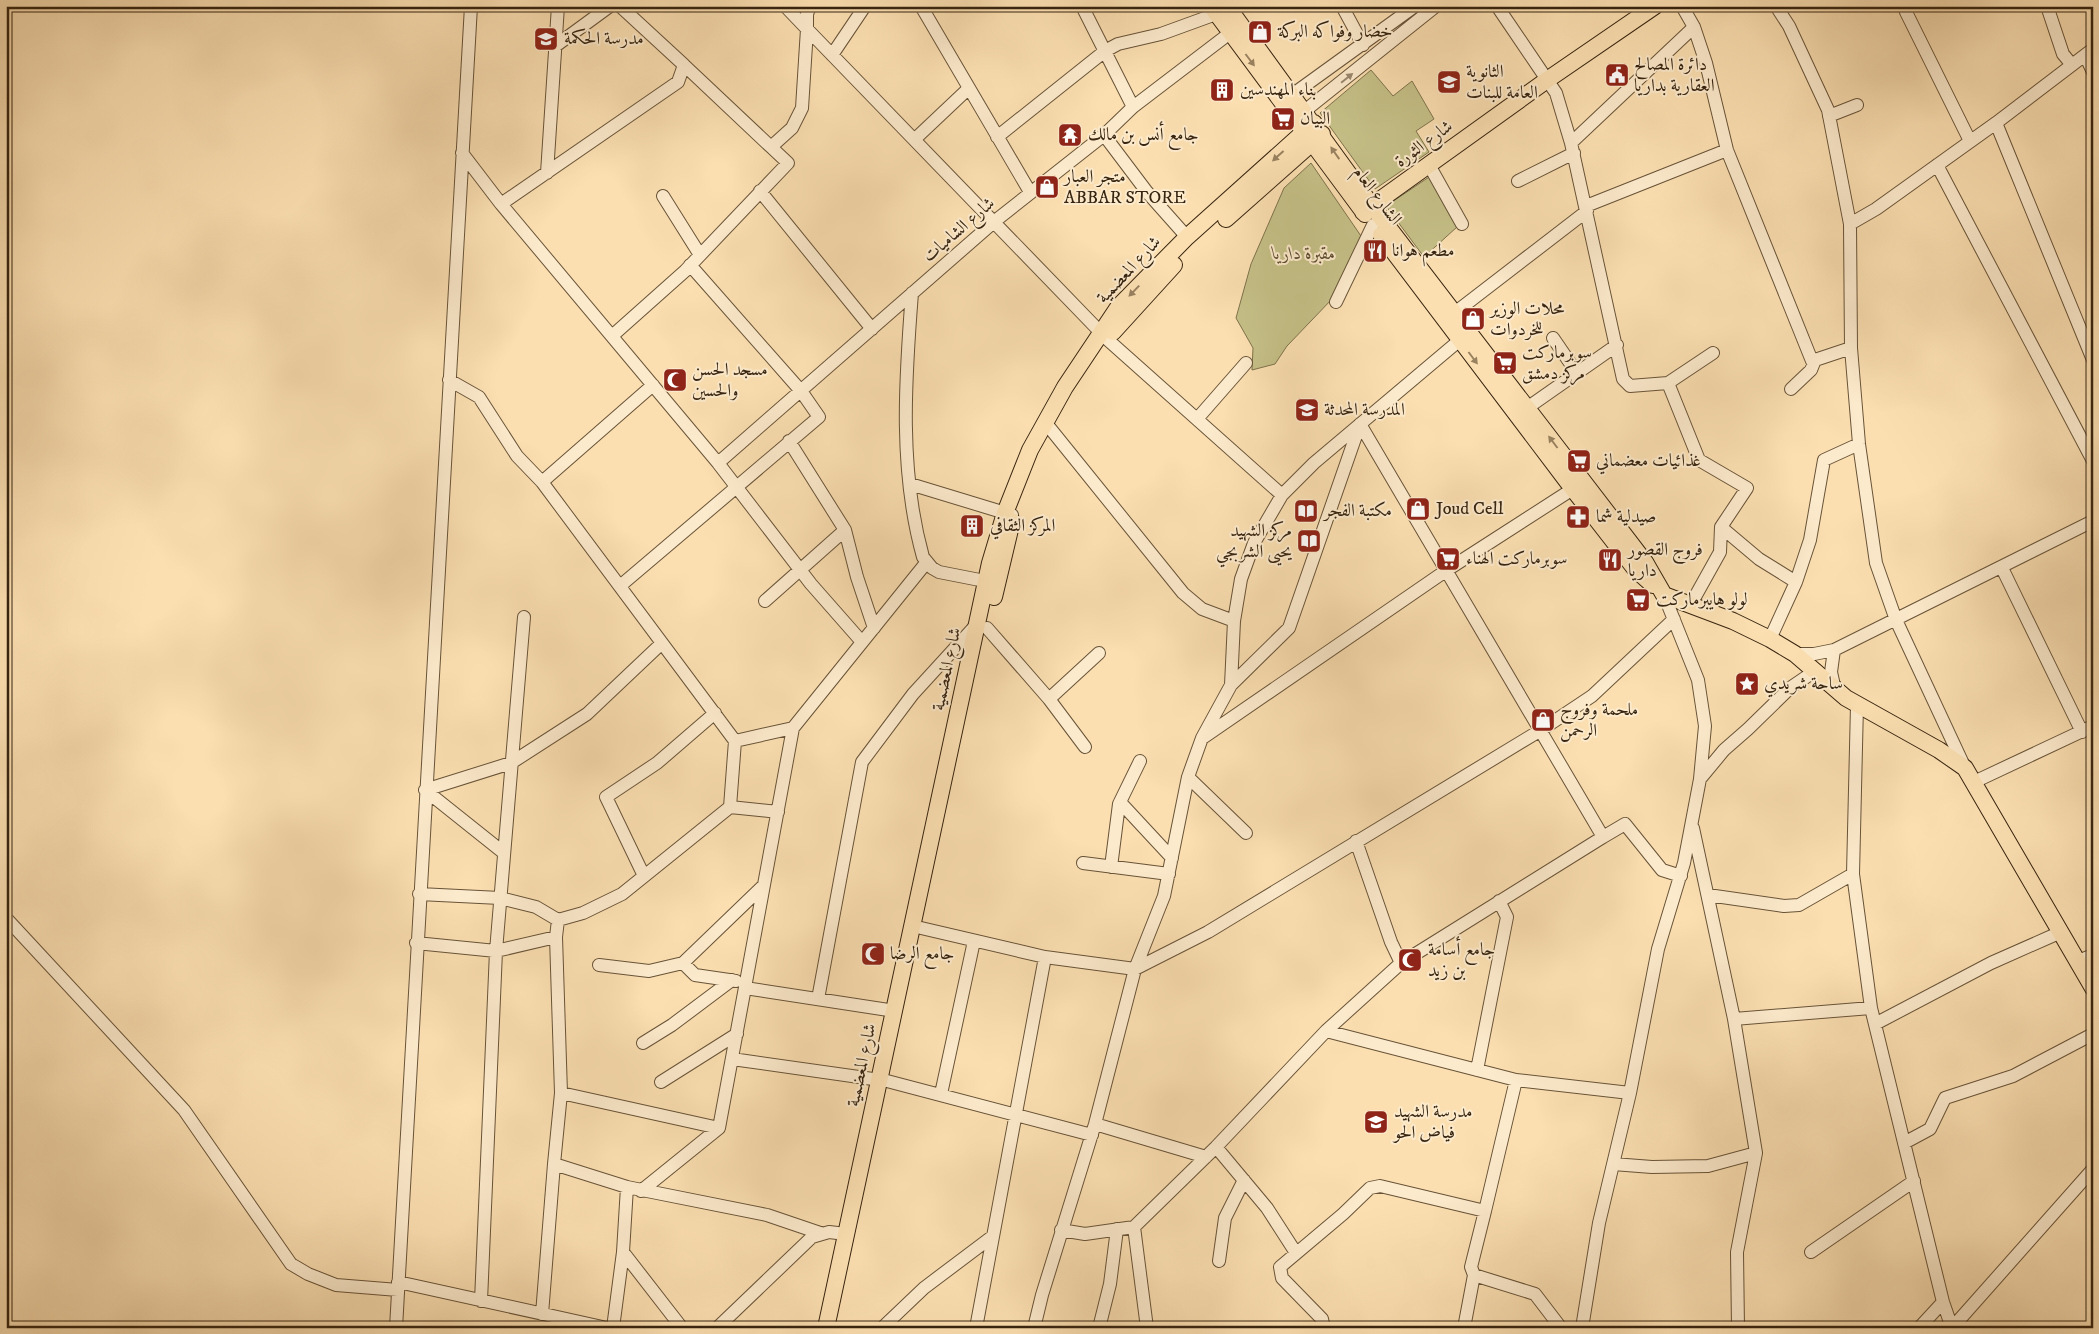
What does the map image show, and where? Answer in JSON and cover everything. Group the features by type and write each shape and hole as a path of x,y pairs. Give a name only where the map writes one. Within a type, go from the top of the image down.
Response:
{"main road":[{"name":"الشارع العام","path":"1216,8 1230,33 1288,99"},
{"name":"الشارع العام","path":"1216,8 1288,99 1370,214 1578,485 1636,570 1664,595"},
{"name":"شارع الثورة","path":"1370,214 1429,165 1646,9"},
{"name":"شارع المعضمية","path":"1009,514 1034,451 1105,336 1119,306 1187,238 1309,127"},
{"name":"شارع المعضمية","path":"826,1328 900,1004 992,582 1009,514 1030,450 1043,425 1105,336 1309,127"},
{"path":"1464,336 1527,408 1578,485"},
{"path":"1664,595 1691,604 1770,639 1795,654 1835,690 1857,705 1939,750 1969,775 2062,932 2085,958 2093,988"},
{"name":"شارع المعضمية","path":"837,1328 895,1011 916,927"}],"street":[{"path":"396,1328 416,943 471,6"},
{"path":"547,173 558,6"},
{"path":"554,48 610,6"},
{"path":"612,336 690,265 788,163 620,6"},
{"path":"784,6 1105,336 1282,495"},
{"path":"771,148 792,128 802,108 808,29 807,14 810,6"},
{"path":"832,54 865,6"},
{"path":"921,6 1030,192"},
{"path":"1082,6 1133,107"},
{"path":"1342,6 1363,45"},
{"path":"1288,99 1415,6"},
{"path":"1309,127 1319,100 1436,6"},
{"path":"1496,6 1556,93 1572,148 1624,379 1630,386 1668,382 1713,353"},
{"path":"1682,6 1694,27 1706,63 1727,150 1812,361 1851,348"},
{"path":"1776,6 1789,26 1829,116 1850,224 1851,348 1859,444 1876,563 1896,620 1969,775 2087,729 2002,568"},
{"path":"1906,6 1906,12 1970,141"},
{"path":"2047,6 2063,54 2072,65"},
{"path":"997,137 1105,51 1118,44 1161,34 1216,8"},
{"path":"1518,181 1572,148 1694,27"},
{"name":"شارع الشاميات","path":"718,463 994,221 1104,135 1133,107 1230,33"},
{"path":"1850,224 1876,209 1996,123 2089,52 2093,72"},
{"path":"501,204 678,82 684,65"},
{"path":"1309,84 1312,93 1319,100"},
{"path":"915,139 968,88"},
{"path":"1829,116 1857,105"},
{"path":"1996,123 2093,360"},
{"path":"1104,135 1147,192 1187,238"},
{"path":"1450,317 1586,209 1727,150"},
{"path":"462,153 501,204 718,463 800,570 862,642"},
{"path":"1429,165 1462,224"},
{"path":"1936,165 2093,461"},
{"path":"760,191 872,329"},
{"path":"664,196 700,255"},
{"path":"1336,302 1370,214"},
{"path":"620,586 735,486 819,417 801,391 690,265"},
{"path":"912,294 907,363 906,428 910,484 921,550 926,562 939,572 992,582"},
{"path":"1231,685 1234,621 1241,579 1254,543 1282,495 1314,463 1464,336"},
{"path":"1553,338 1577,373"},
{"path":"1527,408 1617,345"},
{"path":"1791,389 1811,370 1815,360"},
{"path":"1198,419 1246,363"},
{"path":"449,380 479,397 517,456 542,482 735,741 730,807"},
{"path":"1668,382 1699,460 1747,488 1721,526 1720,552 1691,604"},
{"path":"542,482 653,385"},
{"path":"1360,424 1603,837"},
{"path":"1034,1328 1061,1230 1093,1129 1135,969 1164,896 1188,777 1202,738 1231,685 1290,628 1360,424"},
{"path":"1049,427 1183,593 1202,609 1234,621"},
{"path":"789,441 845,530 857,578 874,628"},
{"path":"1770,639 1796,582 1810,540 1824,460 1859,444"},
{"path":"910,484 1009,514"},
{"path":"1202,738 1446,570 1578,485"},
{"path":"1795,654 1814,654 1834,650 2093,521"},
{"path":"1721,526 1759,559 1796,582"},
{"path":"765,601 845,530"},
{"path":"642,1191 720,1128 793,728 926,562"},
{"path":"1582,1328 1598,1223 1630,1093 1658,949 1681,876 1700,779 1705,726 1700,689 1664,595"},
{"path":"480,1301 496,951 524,617"},
{"path":"916,927 1045,957 1135,969 1208,932 1541,730 1592,696 1674,620"},
{"path":"818,999 862,762 912,694 982,626 1049,699 1086,747"},
{"path":"425,790 511,763 587,714 662,643"},
{"path":"1834,650 1831,672 1835,690"},
{"path":"1049,699 1099,653"},
{"path":"1700,779 1724,750 1790,688 1815,671"},
{"path":"1857,705 1852,874 1871,1008 1943,1302 1952,1328 2093,1169"},
{"path":"644,876 606,797 657,763 715,713"},
{"path":"735,741 793,728"},
{"path":"1110,866 1120,802 1140,761"},
{"path":"1188,777 1246,833"},
{"path":"425,790 504,853"},
{"path":"1120,802 1172,858"},
{"path":"419,894 500,898 536,906 558,920 583,913 622,894 730,807 778,812"},
{"path":"1692,823 1734,1019 1756,1153 1736,1252 1738,1328"},
{"path":"1061,1230 1085,1234 1134,1226 1216,1147 1326,1031 1401,963 1625,824 1662,870 1681,876"},
{"path":"1356,841 1391,942 1401,963"},
{"path":"1083,863 1169,874"},
{"path":"1708,896 1784,906 1799,905 1852,874"},
{"path":"599,965 649,971 683,963 764,885"},
{"path":"1477,1070 1507,917 1499,901"},
{"path":"6,918 184,1110 291,1264 308,1274 336,1285 398,1286 607,1328"},
{"path":"542,1314 561,1093 556,937 558,920"},
{"path":"1875,1024 1991,963 2062,932"},
{"path":"416,943 496,951 556,937"},
{"path":"941,1094 974,940"},
{"path":"976,1328 1045,957"},
{"path":"683,963 695,975 732,980 746,985 818,999 895,1011"},
{"path":"644,1043 672,1025 732,980"},
{"path":"1734,1019 1871,1008"},
{"path":"1326,1031 1516,1080 1630,1093"},
{"path":"661,1082 737,1034"},
{"path":"1904,1143 1930,1129 1945,1098 2013,1076 2093,1034"},
{"path":"732,1059 883,1080 1016,1114 1093,1129 1206,1157"},
{"path":"1464,1328 1474,1275 1471,1267 1516,1080"},
{"path":"561,1093 720,1128"},
{"path":"1216,1147 1267,1208 1296,1253"},
{"path":"1613,1164 1652,1167 1708,1166 1756,1153"},
{"path":"554,1164 642,1191 767,1216 820,1234"},
{"path":"1220,1261 1225,1218 1244,1180"},
{"path":"1811,1252 1914,1181"},
{"path":"1324,1328 1322,1319 1281,1275 1282,1265 1344,1214 1370,1188 1380,1186 1485,1211"},
{"path":"613,1328 623,1252 628,1187"},
{"path":"1134,1226 1148,1328"},
{"path":"1100,1328 1110,1284 1117,1229"},
{"path":"717,1328 805,1243 820,1234 838,1232 846,1234"},
{"path":"882,1328 924,1288 993,1236"},
{"path":"623,1252 682,1328"},
{"path":"1474,1275 1535,1294 1561,1328"},
{"path":"1919,1328 1943,1302"}],"green space":[{"path":"1371,70 1393,96 1412,81 1434,119 1416,131 1429,152 1375,189 1320,113"},
{"name":"مقبرة داريا","path":"1311,163 1361,236 1333,298 1287,346 1275,364 1252,370 1253,348 1236,318 1251,264 1284,188"},
{"path":"1432,175 1457,227 1424,257 1386,206"}],"place":[{"name":"خضار وفواكه البركة","path":"1260,32"},
{"name":"مدرسة الحكمة","path":"546,39"},
{"name":"دائرة المصالح العقارية بداريا","path":"1617,75"},
{"name":"الثانوية العامة للبنات","path":"1449,82"},
{"name":"بناء المهندسين","path":"1222,90"},
{"name":"البيان","path":"1283,119"},
{"name":"جامع أنس بن مالك","path":"1070,135"},
{"name":"متجر العبار ABBAR STORE","path":"1047,187"},
{"name":"مطعم هوانا","path":"1375,251"},
{"name":"محلات الوزير للخردوات","path":"1473,319"},
{"name":"سوبرماركت مركز دمشق","path":"1505,363"},
{"name":"مسجد الحسن والحسين","path":"675,380"},
{"name":"المدرسة المحدثة","path":"1307,410"},
{"name":"غذائيات معضماني","path":"1579,461"},
{"name":"Joud Cell","path":"1418,509"},
{"name":"مكتبة الفجر","path":"1306,511"},
{"name":"صيدلية شما","path":"1578,517"},
{"name":"المركز الثقافي","path":"972,526"},
{"name":"مركز الشهيد يحيى الشربجي","path":"1309,541"},
{"name":"سوبرماركت الهناء","path":"1448,559"},
{"name":"فروج القصور داريا","path":"1610,560"},
{"name":"لولو هايبرماركت","path":"1638,600"},
{"name":"ساحة شريدي","path":"1747,684"},
{"name":"ملحمة وفروج الرحمن","path":"1543,720"},
{"name":"جامع الرضا","path":"873,954"},
{"name":"جامع أسامة بن زيد","path":"1410,960"},
{"name":"مدرسة الشهيد فياض الحو","path":"1376,1122"}]}
